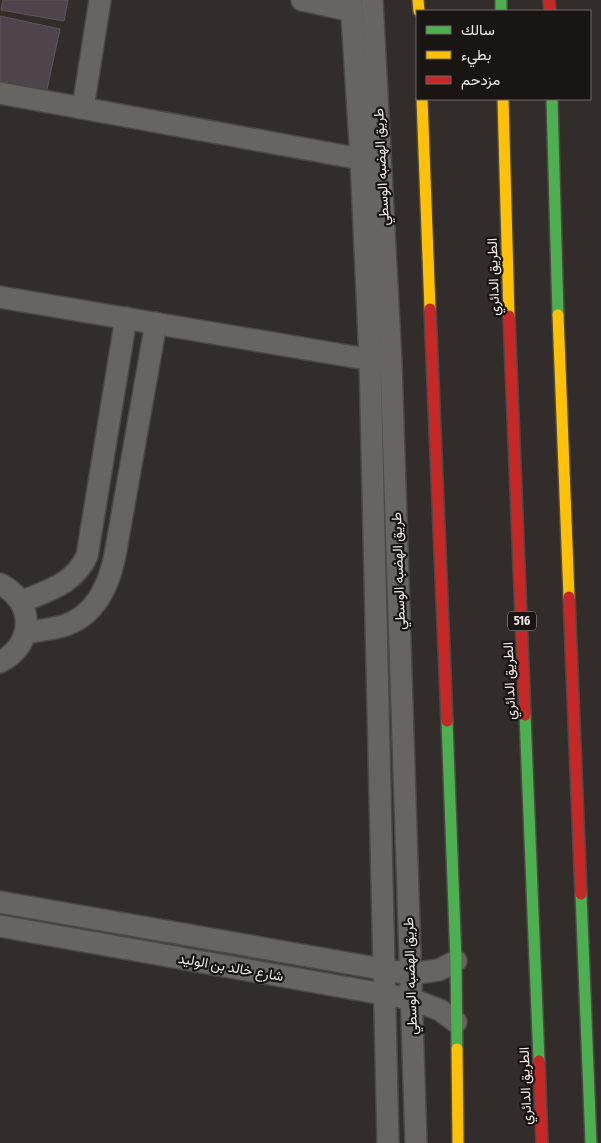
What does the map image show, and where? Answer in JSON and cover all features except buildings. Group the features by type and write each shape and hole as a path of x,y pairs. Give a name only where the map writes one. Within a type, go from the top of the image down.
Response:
{"highway":[{"path":"422,100 456,961 458,1143"},
{"name":"الطريق الدائري","path":"504,100 510,347 542,1143"},
{"path":"552,100 559,343 591,1143"}],"street":[{"path":"83,108 100,0"},
{"path":"302,0 351,5"},
{"name":"طريق الهضبه الوسطي","path":"372,0 391,363 416,1143"},
{"name":"طريق الهضبه الوسطي","path":"351,5 361,159 370,359 388,1143"},
{"path":"0,92 361,159"},
{"path":"0,297 391,363"},
{"path":"21,602 67,582 82,566 87,556 126,318"},
{"path":"25,633 65,625 77,619 97,602 110,579 116,555 156,323"},
{"path":"0,584 15,594 21,602 26,622 25,633 16,652 0,662"},
{"name":"شارع خالد بن الوليد","path":"0,902 410,974 439,970 456,961"},
{"name":"شارع خالد بن الوليد","path":"0,926 411,999 440,1010 456,1022"}],"traffic: fast":[{"path":"501,0 501,10"},
{"path":"552,100 558,315"},
{"path":"525,715 539,1061"},
{"path":"447,721 456,961 457,1049"},
{"path":"581,894 591,1143"}],"traffic: slow":[{"path":"418,0 419,10"},
{"path":"422,100 430,309"},
{"path":"503,100 509,316"},
{"path":"558,315 569,597"},
{"path":"457,1049 458,1143"}],"traffic: jam":[{"path":"549,0 550,10"},
{"path":"430,309 447,721"},
{"path":"509,316 525,715"},
{"path":"569,597 581,894"},
{"path":"539,1061 542,1143"}]}
